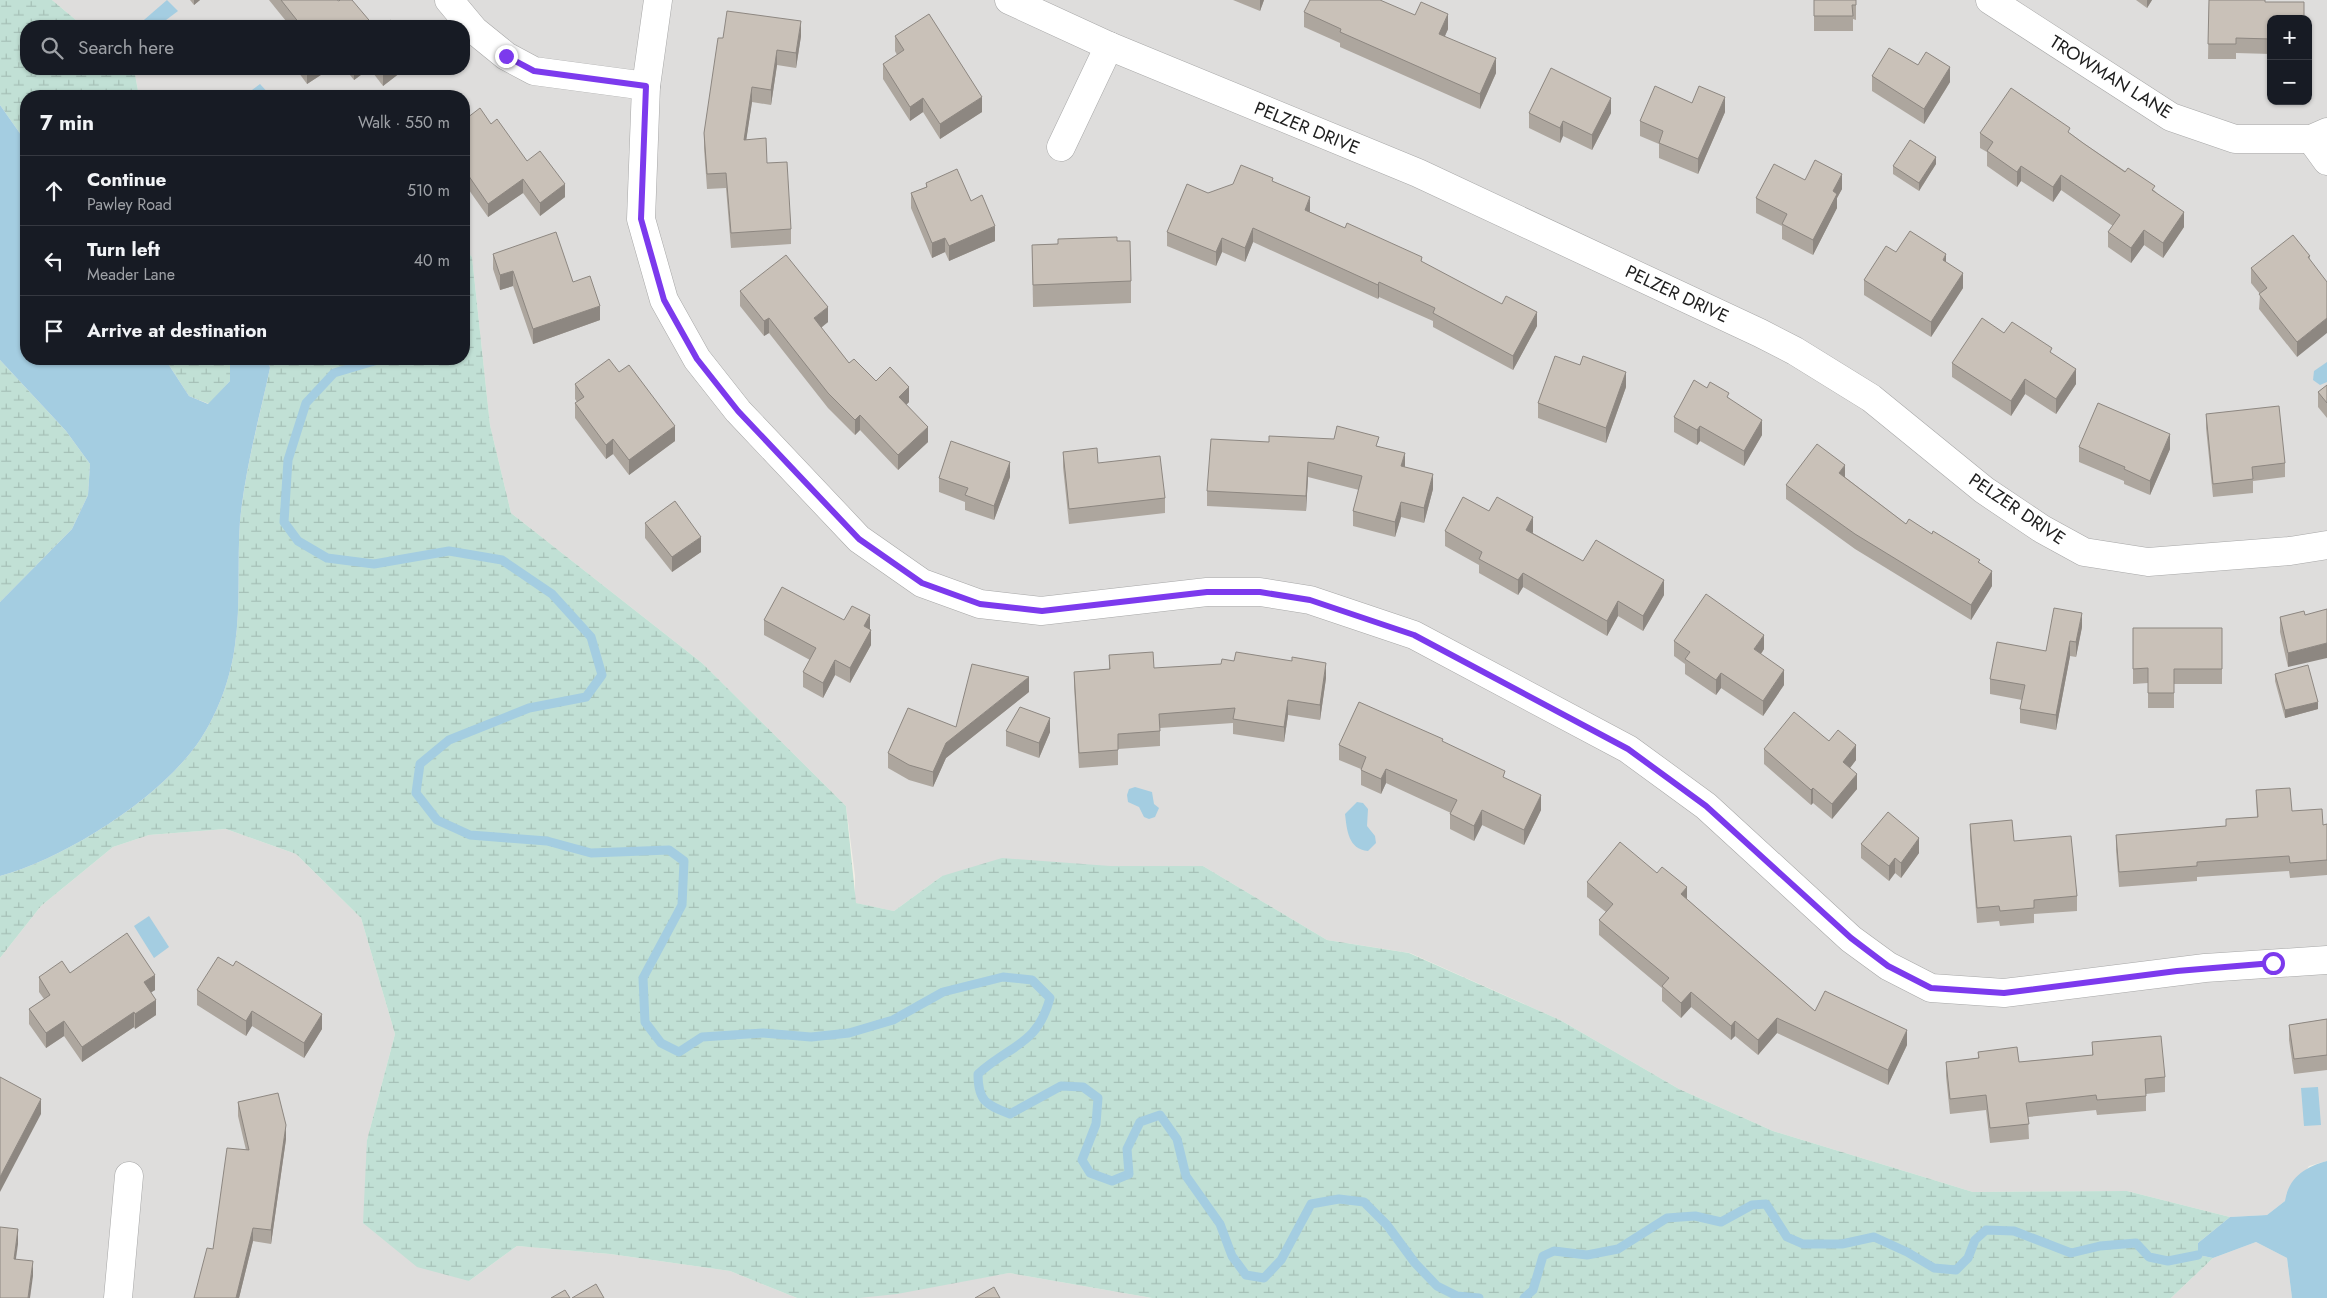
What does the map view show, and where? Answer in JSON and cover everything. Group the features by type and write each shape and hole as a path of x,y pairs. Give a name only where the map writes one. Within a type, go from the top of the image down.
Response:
{"street":[{"path":"449,0 466,20"},
{"path":"658,0 646,86 641,219 664,300 697,359 738,411 859,539 922,583 980,604 1042,611 1207,592 1260,592 1310,600 1414,635 1628,749 1706,806 1851,938 1888,966 1931,988 2004,993 2205,968 2327,960"},
{"name":"PELZER DRIVE","path":"1009,0 1109,46 1418,173 1760,333 1795,351 1871,398 1984,490 2042,528 2084,552 2148,562 2290,551 2327,546"},
{"name":"TROWMAN LANE","path":"1990,0 2171,117 2235,139 2319,136"},
{"path":"470,25 499,51 534,71 646,86"},
{"path":"1061,147 1109,46"},
{"path":"2319,136 2327,161"},
{"path":"118,1298 129,1176"}],"shaded area":[{"path":"52,0 2327,0 2327,1161 2309,1166 2285,1201 2267,1215 2230,1217 2127,1191 1973,1192 1773,1131 1679,1089 1560,1020 1410,953 1327,940 1203,866 1110,866 942,876 894,911 855,903 855,876 846,806 702,663 511,513 490,425 472,257 470,255 470,90 138,90 135,75 470,75 470,20 76,20"},
{"path":"167,0 178,11 166,20 144,20"},
{"path":"260,84 266,90 252,90"},
{"path":"0,105 20,133 20,365 169,365 189,396 208,404 230,381 230,365 269,365 270,368 242,502 239,536 238,614 233,657 223,694 207,729 183,762 137,804 110,823 54,855 0,876 0,602 72,529 88,495 90,464 66,431 0,360"},
{"path":"2327,362 2327,382 2320,385 2313,380 2314,371"},
{"path":"1135,787 1152,792 1154,804 1159,808 1155,817 1149,819 1144,817 1139,807 1128,802 1127,795 1129,789"},
{"path":"1357,802 1363,803 1368,809 1367,826 1375,836 1376,843 1368,851 1356,847 1352,843 1348,832 1345,814"},
{"path":"226,829 296,854 361,918 395,1034 367,1140 469,1281 517,1246 610,1254 730,1271 797,1298 0,1298 0,958 41,906 113,847 149,835"},
{"path":"149,916 169,947 154,958 134,926"},
{"path":"2318,1087 2321,1125 2304,1126 2301,1088"},
{"path":"2327,1161 2327,1298 2292,1298 2287,1258 2256,1242 2213,1258 2198,1255 2198,1243 2230,1217 2267,1215 2285,1201 2290,1185 2299,1174 2312,1166"},
{"path":"2256,1242 2287,1258 2292,1298 2171,1298 2213,1258"},
{"path":"1009,1273 1152,1298 843,1298"}],"green space":[{"path":"0,0 52,0 76,20 20,20 20,75 135,75 138,90 20,90 20,133 0,105"},
{"path":"470,255 472,257 490,425 511,513 702,663 846,806 856,903 894,911 942,876 1002,858 1110,866 1203,866 1327,940 1409,953 1560,1020 1679,1089 1773,1131 1973,1192 2127,1191 2230,1217 2198,1243 2198,1255 2213,1258 2171,1298 1152,1298 1009,1273 897,1294 859,1298 797,1298 730,1271 610,1254 517,1246 469,1281 417,1267 363,1223 367,1140 395,1034 361,918 296,854 226,829 149,835 113,847 41,906 0,958 0,876 54,855 110,823 137,804 183,762 207,729 218,707 227,682 235,645 242,502 269,365 470,365"},
{"path":"0,360 66,431 90,464 88,495 72,529 0,602"},
{"path":"169,365 230,365 230,381 209,404 189,396"}],"building":[{"path":"281,0 352,0 369,20 297,20"},
{"path":"1310,0 1380,0 1415,15 1421,2 1448,14 1439,34 1496,58 1480,94 1340,32 1341,29 1304,12"},
{"path":"1814,0 1856,0 1856,5 1852,5 1853,16 1814,16"},
{"path":"2209,0 2304,2 2304,15 2267,15 2267,39 2236,38 2236,44 2208,44"},
{"path":"727,11 801,21 796,53 777,50 771,90 752,87 744,140 766,138 767,163 787,162 791,229 731,233 726,173 707,174 704,133 718,38 723,38"},
{"path":"929,14 982,97 940,124 923,98 910,107 883,64 904,50 895,36"},
{"path":"1889,48 1918,65 1926,52 1950,67 1924,109 1872,76"},
{"path":"1551,68 1611,98 1592,135 1563,121 1560,128 1529,113"},
{"path":"1655,86 1692,103 1699,86 1725,97 1698,159 1659,143 1663,131 1640,121"},
{"path":"2011,88 2070,128 2068,132 2125,172 2128,168 2155,186 2152,190 2184,212 2163,243 2144,230 2131,248 2108,232 2120,215 2061,175 2053,187 2021,166 2017,172 1987,151 1993,142 1980,133"},
{"path":"480,108 491,124 497,119 527,161 540,151 565,184 540,203 523,179 488,204 470,178 470,116"},
{"path":"1910,140 1936,157 1919,183 1893,166"},
{"path":"1815,160 1842,174 1833,191 1837,194 1813,240 1782,224 1787,214 1756,198 1774,164 1805,180"},
{"path":"1241,165 1273,178 1272,181 1310,197 1305,210 1345,228 1347,223 1422,257 1421,261 1502,304 1506,296 1537,312 1513,356 1433,313 1435,308 1379,282 1378,285 1253,228 1245,248 1222,238 1216,252 1167,232 1187,184 1208,193 1233,184"},
{"path":"957,169 971,201 982,195 995,226 949,246 945,238 932,243 911,193 927,187 926,183"},
{"path":"1910,231 1946,254 1943,260 1963,273 1931,322 1864,280 1886,246 1896,252"},
{"path":"556,232 573,282 590,276 600,306 533,329 513,271 500,275 493,254"},
{"path":"2293,235 2327,282 2327,318 2297,342 2259,294 2267,288 2251,268"},
{"path":"1117,237 1117,241 1130,241 1131,281 1033,285 1032,245 1058,244 1058,239"},
{"path":"786,255 828,307 814,318 849,363 854,359 876,381 890,367 909,387 899,397 928,427 898,455 860,415 855,420 828,393 769,318 764,321 740,291"},
{"path":"1982,318 2004,333 2012,322 2052,348 2050,352 2076,369 2056,399 2025,379 2011,401 1952,363"},
{"path":"1555,356 1580,365 1583,356 1626,372 1606,428 1538,403"},
{"path":"609,359 619,372 629,365 675,426 629,460 613,439 606,445 575,403 584,397 575,384"},
{"path":"1694,380 1707,388 1710,382 1729,393 1727,397 1762,420 1744,451 1700,426 1697,430 1674,417"},
{"path":"2327,385 2327,403 2318,392"},
{"path":"2098,403 2170,434 2150,481 2124,469 2125,467 2079,447"},
{"path":"2279,406 2285,463 2252,467 2253,479 2213,484 2206,414"},
{"path":"1337,426 1379,437 1376,446 1405,453 1401,466 1433,474 1424,508 1401,502 1395,522 1353,511 1362,476 1308,462 1306,496 1207,491 1211,439 1269,442 1269,436 1334,439"},
{"path":"951,441 1010,462 994,506 965,495 968,488 939,478"},
{"path":"1817,444 1845,465 1839,473 1906,524 1909,519 1932,534 1933,531 1980,560 1978,562 1992,571 1971,605 1855,534 1786,485"},
{"path":"1097,448 1098,463 1160,456 1165,498 1069,509 1063,452"},
{"path":"1463,497 1489,511 1497,497 1533,517 1526,530 1583,561 1596,540 1664,580 1643,616 1618,601 1607,621 1523,573 1518,580 1479,559 1482,552 1445,531"},
{"path":"675,501 701,537 672,557 645,523"},
{"path":"782,587 844,620 852,606 870,615 864,626 871,630 850,668 835,660 823,683 803,672 816,648 764,620"},
{"path":"1706,594 1764,635 1754,649 1784,670 1763,701 1721,673 1716,680 1685,659 1690,652 1674,641"},
{"path":"2054,608 2082,613 2076,642 2070,641 2056,715 2020,709 2025,685 1990,679 1997,642 2046,651"},
{"path":"2327,609 2327,643 2288,653 2280,617 2304,611 2305,615"},
{"path":"2133,628 2222,628 2222,669 2174,669 2174,693 2148,693 2148,668 2133,669"},
{"path":"1153,652 1154,668 1221,664 1222,659 1234,661 1236,652 1292,661 1292,657 1326,663 1320,705 1288,700 1284,727 1233,719 1235,708 1159,714 1160,731 1118,734 1118,750 1079,753 1074,672 1110,669 1109,655"},
{"path":"972,664 1029,677 946,743 933,772 909,765 888,753 908,708 956,727"},
{"path":"2308,665 2318,702 2285,710 2275,674"},
{"path":"1359,702 1443,739 1442,741 1505,771 1503,777 1541,795 1524,830 1482,810 1474,826 1450,814 1457,800 1386,769 1381,779 1361,770 1366,757 1339,745"},
{"path":"1020,707 1050,718 1039,743 1006,731"},
{"path":"1794,712 1829,741 1838,730 1856,745 1843,762 1857,774 1832,804 1813,788 1811,790 1764,749"},
{"path":"2290,788 2292,811 2322,809 2323,825 2327,824 2327,860 2290,863 2289,856 2197,862 2197,866 2119,872 2116,835 2226,826 2226,819 2258,817 2256,790"},
{"path":"1888,812 1919,838 1901,863 1895,858 1889,866 1861,844"},
{"path":"2012,820 2014,841 2071,836 2077,896 2034,900 2034,908 2000,911 1999,906 1977,908 1970,824"},
{"path":"1620,842 1657,873 1662,867 1687,887 1681,894 1815,1011 1825,991 1907,1030 1888,1070 1777,1018 1758,1040 1735,1021 1731,1026 1691,992 1681,1003 1662,986 1669,978 1599,920 1613,904 1587,882"},
{"path":"127,933 155,975 144,982 156,1000 135,1014 134,1012 82,1047 64,1021 46,1033 29,1009 50,995 39,977 62,961 70,973"},
{"path":"218,957 233,966 236,961 322,1014 304,1043 252,1011 246,1021 197,990"},
{"path":"2327,1019 2327,1055 2294,1059 2289,1025"},
{"path":"2161,1036 2165,1077 2145,1079 2146,1096 2097,1100 2096,1095 2026,1103 2029,1124 1990,1128 1986,1095 1950,1099 1946,1062 1979,1058 1978,1052 2017,1047 2019,1062 2093,1055 2092,1042"},
{"path":"0,1077 41,1099 0,1177"},
{"path":"278,1093 286,1125 271,1230 253,1228 236,1298 194,1298 207,1248 213,1249 227,1148 249,1150 238,1102"},
{"path":"0,1227 18,1229 14,1259 33,1261 28,1298 0,1298"},
{"path":"596,1284 604,1298 572,1298"},
{"path":"994,1287 1000,1298 975,1298"},
{"path":"565,1290 570,1298 551,1298"}],"waterway":[{"path":"361,365 334,373 306,403 288,460 284,522 298,541 327,558 374,564 449,551 502,560 552,594 591,637 602,675 586,697 529,708 449,740 420,764 416,793 437,820 470,835 547,841 591,853 669,850 684,861 682,905 643,978 645,1022 661,1043 679,1052 702,1037 763,1033 811,1037 849,1033 893,1020 943,992 1003,977 1032,980 1050,998 1045,1014 1030,1035 978,1074 978,1083 982,1096 989,1105 1010,1114 1061,1086 1083,1087 1098,1098 1096,1124 1082,1160 1090,1173 1112,1181 1129,1174 1127,1149 1140,1122 1160,1115 1177,1139 1186,1176 1220,1224 1232,1256 1246,1275 1264,1278 1281,1260 1311,1204 1339,1199 1364,1202 1387,1225 1415,1263 1437,1286 1457,1296 1479,1298"},
{"path":"1524,1298 1533,1290 1543,1256 1554,1251 1587,1255 1618,1249 1667,1218 1695,1216 1721,1222 1752,1205 1766,1204 1787,1237 1803,1244 1842,1244 1874,1237 1907,1252 1934,1268 1956,1270 1968,1258 1975,1240 1986,1230 2014,1231 2071,1253 2100,1246 2136,1243 2149,1257 2168,1261 2198,1255"}],"route":[{"path":"506,56 534,71 646,86 641,219 664,300 697,359 738,411 859,539 922,583 980,604 1042,611 1207,592 1260,592 1310,600 1414,635 1628,749 1706,806 1851,938 1888,966 1931,988 2004,993 2177,971 2273,963"}]}
